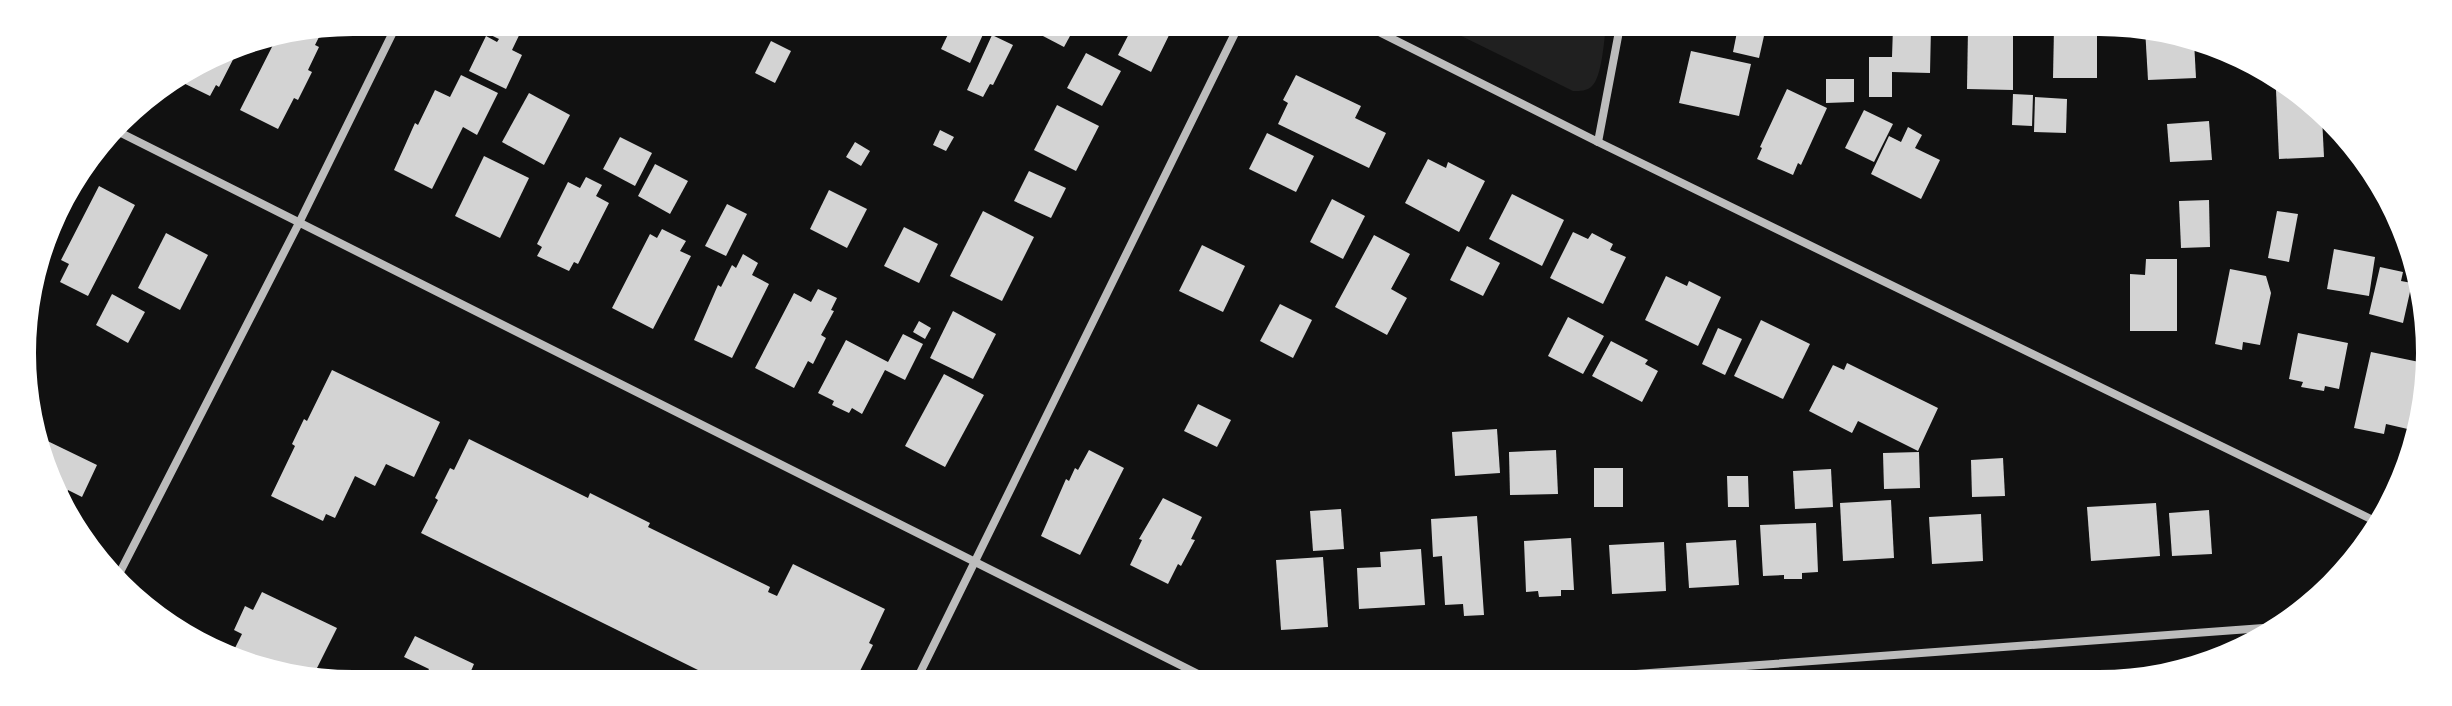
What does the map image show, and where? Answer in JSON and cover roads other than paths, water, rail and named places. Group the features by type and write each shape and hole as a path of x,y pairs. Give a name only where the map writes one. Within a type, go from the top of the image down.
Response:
{"street":[{"path":"122,569 391,36"},
{"path":"922,670 1234,36"},
{"path":"1387,36 2370,519"},
{"path":"1598,142 1618,36"},
{"path":"124,134 1190,670"},
{"path":"1690,670 2257,628"}]}
